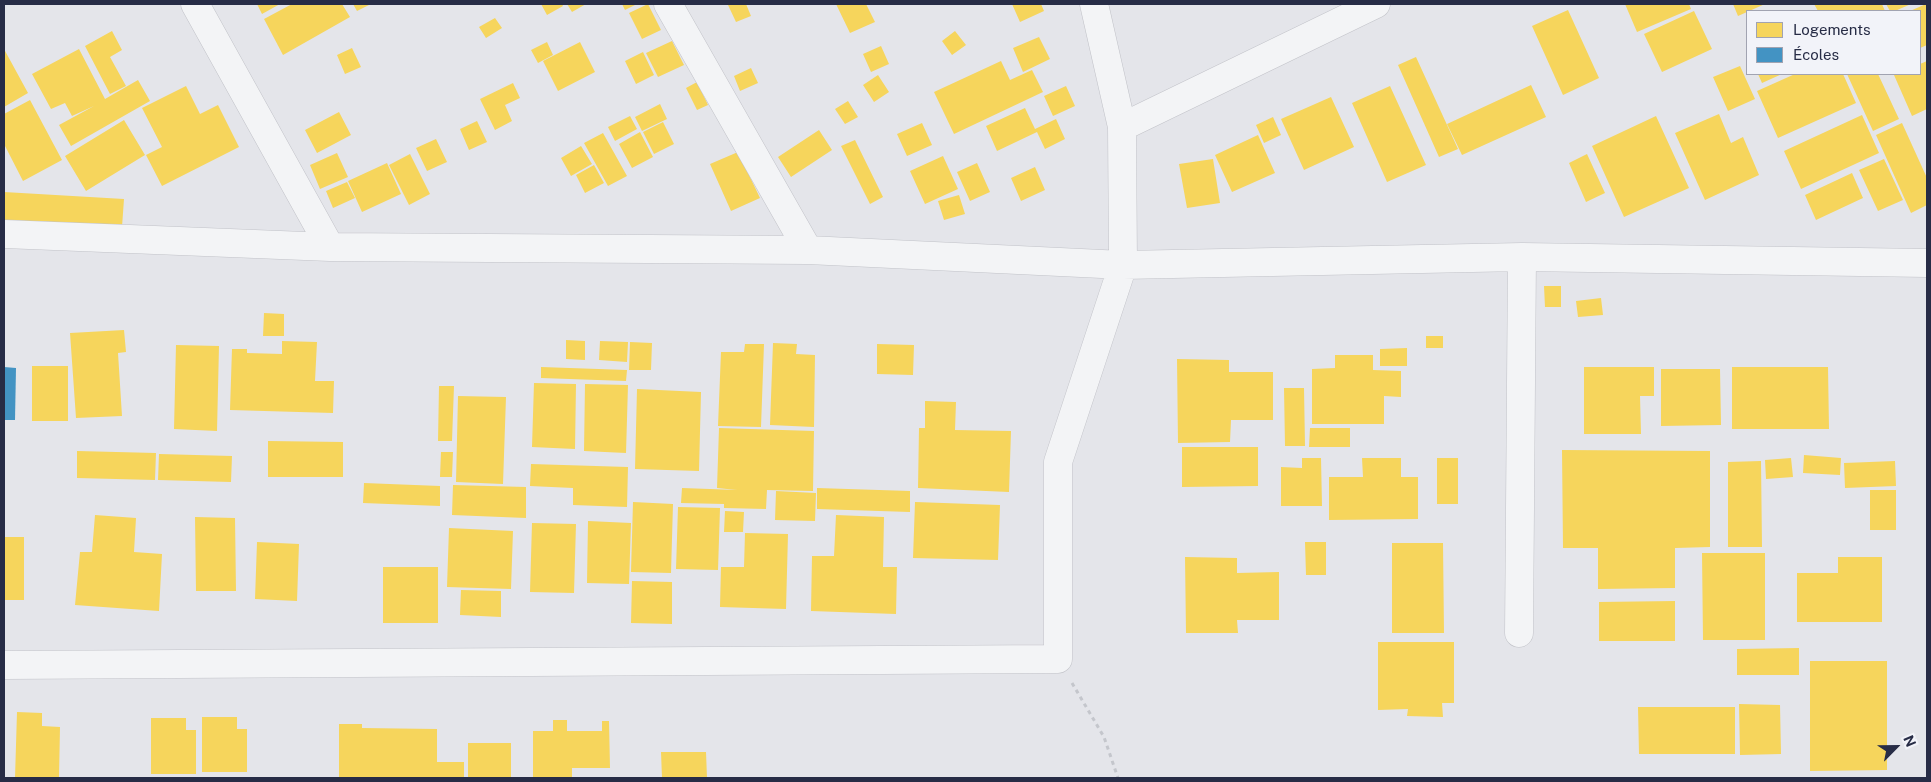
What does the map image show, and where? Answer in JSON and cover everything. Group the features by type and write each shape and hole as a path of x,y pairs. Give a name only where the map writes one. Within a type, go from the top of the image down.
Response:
{"street":[{"path":"195,4 330,247"},
{"path":"668,4 808,250"},
{"path":"4,665 1058,658 1058,462 1123,265 1122,127 1094,4"},
{"path":"1122,127 1376,4"},
{"path":"4,234 330,247 808,250 1123,265 1522,257 1927,263"},
{"path":"1519,633 1522,257"}],"path":[{"path":"1058,658 1104,737 1118,778"}],"building: Logements":[{"path":"257,4 280,4 262,14"},
{"path":"292,4 342,4 350,17 283,55 264,19"},
{"path":"353,4 371,4 357,11"},
{"path":"541,4 562,4 563,6 547,15"},
{"path":"567,4 586,4 572,12"},
{"path":"622,4 637,4 625,10"},
{"path":"648,4 661,30 642,39 629,13"},
{"path":"746,4 751,16 736,22 728,5"},
{"path":"836,4 866,4 875,22 850,33"},
{"path":"1012,4 1041,4 1044,11 1020,22"},
{"path":"1625,4 1689,4 1691,9 1637,32"},
{"path":"1733,4 1765,4 1752,10 1746,10 1746,12 1738,16"},
{"path":"1814,4 1882,4 1885,10 1817,10"},
{"path":"1886,4 1911,4 1897,10 1889,10"},
{"path":"1926,4 1927,45 1921,48 1921,10 1912,10"},
{"path":"1568,10 1599,78 1563,95 1532,26"},
{"path":"1694,11 1712,49 1662,72 1644,34"},
{"path":"495,18 502,28 486,38 479,27"},
{"path":"112,31 122,50 110,57 126,86 110,94 85,46"},
{"path":"955,31 966,45 952,55 942,41"},
{"path":"1039,37 1050,59 1023,72 1013,48"},
{"path":"672,41 684,65 658,77 646,53"},
{"path":"547,42 553,55 538,63 531,50"},
{"path":"580,42 595,72 558,91 543,61"},
{"path":"881,46 889,64 871,72 863,54"},
{"path":"352,48 361,67 345,74 337,55"},
{"path":"4,49 28,93 4,107"},
{"path":"79,49 105,99 138,80 150,101 71,146 59,125 94,106 72,116 65,103 51,109 32,74"},
{"path":"643,52 654,75 636,84 625,61"},
{"path":"1416,57 1458,149 1439,157 1398,65"},
{"path":"1001,61 1010,80 1032,70 1043,92 954,134 934,92"},
{"path":"1927,61 1927,109 1912,116 1894,75 1921,75 1921,64"},
{"path":"1740,66 1755,99 1728,111 1713,77"},
{"path":"751,68 758,83 740,91 734,76"},
{"path":"878,75 889,92 874,102 863,85"},
{"path":"1758,75 1780,75 1762,83"},
{"path":"1793,75 1843,75 1856,103 1778,138 1757,91"},
{"path":"1847,75 1878,75 1899,119 1873,131"},
{"path":"697,82 708,105 697,110 686,88"},
{"path":"513,83 520,98 505,105 512,121 495,130 480,99"},
{"path":"1531,85 1546,117 1462,155 1447,124"},
{"path":"186,86 200,114 218,105 239,147 162,186 146,155 162,147 142,108"},
{"path":"1066,86 1075,106 1053,116 1044,96"},
{"path":"1390,86 1426,165 1387,182 1352,103"},
{"path":"1331,97 1354,147 1304,170 1281,119"},
{"path":"30,100 62,160 23,181 4,144 4,114"},
{"path":"848,101 858,117 845,124 835,109"},
{"path":"660,104 667,119 642,131 635,117"},
{"path":"1025,108 1035,129 1056,119 1065,139 1045,149 1037,132 997,151 986,126"},
{"path":"339,112 351,135 317,153 305,130"},
{"path":"1719,114 1731,143 1743,137 1759,175 1705,200 1675,133"},
{"path":"1862,115 1879,153 1801,189 1784,151"},
{"path":"630,116 637,129 615,141 608,127"},
{"path":"1656,116 1689,188 1624,217 1592,146"},
{"path":"1273,117 1281,135 1264,143 1256,125"},
{"path":"124,120 145,155 86,191 65,156"},
{"path":"477,121 487,142 469,150 460,129"},
{"path":"663,122 674,144 654,154 643,132"},
{"path":"922,123 932,145 907,156 897,134"},
{"path":"1902,123 1927,178 1927,205 1911,213 1876,135"},
{"path":"819,130 832,150 791,177 778,157"},
{"path":"640,132 653,157 632,168 619,144"},
{"path":"603,133 627,176 608,186 584,143"},
{"path":"1258,135 1275,173 1232,192 1215,155"},
{"path":"436,139 447,162 427,171 416,148"},
{"path":"855,140 883,197 870,204 841,146"},
{"path":"581,146 592,164 571,176 561,158"},
{"path":"738,152 760,198 731,211 710,164"},
{"path":"337,153 348,177 320,189 310,165"},
{"path":"410,154 430,194 409,205 389,165"},
{"path":"1587,154 1605,193 1586,202 1569,163"},
{"path":"943,156 958,189 925,204 910,171"},
{"path":"1213,159 1220,203 1187,208 1179,164"},
{"path":"1884,159 1903,200 1878,211 1859,170"},
{"path":"387,163 401,194 362,212 348,181"},
{"path":"977,163 990,192 970,201 957,172"},
{"path":"594,165 604,183 585,193 576,175"},
{"path":"1035,167 1045,190 1021,201 1011,178"},
{"path":"1852,173 1863,198 1816,220 1805,195"},
{"path":"347,182 355,198 333,208 326,191"},
{"path":"4,192 124,199 122,227 4,220"},
{"path":"959,195 965,214 944,220 938,201"},
{"path":"1544,286 1561,286 1561,307 1545,307"},
{"path":"1601,298 1603,315 1578,317 1576,301"},
{"path":"264,313 284,314 284,336 263,336"},
{"path":"124,330 126,352 118,353 122,416 76,418 70,333"},
{"path":"1426,336 1443,336 1443,348 1426,348"},
{"path":"566,340 585,341 585,360 566,359"},
{"path":"282,341 317,342 315,381 334,381 333,413 230,410 232,349 247,349 247,353 282,354"},
{"path":"600,341 628,342 627,362 599,360"},
{"path":"630,342 652,343 651,370 629,370"},
{"path":"773,343 797,344 796,354 815,355 814,427 770,425"},
{"path":"745,344 764,344 761,427 718,426 721,352 744,352"},
{"path":"877,344 914,345 913,375 877,374"},
{"path":"176,345 219,346 217,431 174,429"},
{"path":"1407,348 1407,366 1380,366 1380,349"},
{"path":"1335,355 1373,355 1373,370 1401,371 1401,397 1384,396 1384,424 1312,424 1312,369 1335,368"},
{"path":"1177,359 1229,360 1229,372 1273,372 1273,420 1231,420 1230,442 1178,443"},
{"path":"32,366 68,366 68,421 32,421"},
{"path":"541,367 627,370 626,381 541,378"},
{"path":"1584,367 1654,367 1654,396 1640,396 1641,434 1584,434"},
{"path":"1732,367 1828,367 1829,429 1732,429"},
{"path":"1661,369 1720,369 1721,425 1661,426"},
{"path":"534,383 576,384 575,449 532,447"},
{"path":"585,384 628,385 626,453 584,451"},
{"path":"439,386 454,386 452,441 438,441"},
{"path":"1284,388 1304,388 1305,446 1285,446"},
{"path":"637,389 701,392 699,471 635,469"},
{"path":"458,396 506,397 503,484 456,482"},
{"path":"925,401 956,402 955,430 1011,431 1009,492 918,488 919,428 925,428"},
{"path":"719,428 814,431 813,491 767,490 766,509 724,508 724,504 681,503 682,488 737,490 717,488"},
{"path":"1310,428 1350,428 1350,447 1309,447"},
{"path":"268,441 343,442 343,477 268,477"},
{"path":"1182,447 1258,447 1258,486 1182,487"},
{"path":"1562,450 1710,451 1710,547 1675,548 1675,588 1598,589 1598,548 1563,548"},
{"path":"77,451 156,453 155,480 77,478"},
{"path":"441,452 453,452 452,477 440,477"},
{"path":"159,454 232,456 231,482 158,480"},
{"path":"1804,455 1841,458 1840,475 1803,473"},
{"path":"1302,458 1321,458 1322,506 1281,506 1281,467 1302,468"},
{"path":"1362,458 1401,458 1401,477 1418,477 1418,519 1329,520 1329,477 1363,477"},
{"path":"1437,458 1458,458 1458,504 1437,504"},
{"path":"1791,458 1793,477 1766,479 1765,460"},
{"path":"1761,461 1762,547 1728,547 1728,462"},
{"path":"1895,461 1896,486 1845,488 1844,463"},
{"path":"531,464 628,467 627,507 573,505 573,488 530,486"},
{"path":"364,483 440,486 440,506 363,503"},
{"path":"453,485 526,487 526,518 452,515"},
{"path":"817,488 910,491 910,512 817,509"},
{"path":"1870,490 1896,490 1896,530 1870,530"},
{"path":"776,491 816,493 815,521 775,520"},
{"path":"633,502 673,504 671,573 631,572"},
{"path":"915,502 1000,505 998,560 913,558"},
{"path":"678,507 720,508 718,570 676,569"},
{"path":"725,511 744,512 743,532 724,532"},
{"path":"95,515 136,518 134,552 162,554 159,611 75,605 80,552 92,552"},
{"path":"836,515 884,517 883,567 897,567 896,614 811,611 812,556 834,556"},
{"path":"195,517 235,518 236,591 196,591"},
{"path":"588,521 631,523 629,584 587,583"},
{"path":"532,523 576,524 574,593 530,592"},
{"path":"449,528 513,531 511,589 447,587"},
{"path":"745,533 788,534 786,609 720,607 721,567 744,567"},
{"path":"4,537 24,537 24,600 4,600"},
{"path":"257,542 299,544 297,601 255,599"},
{"path":"1305,542 1326,542 1326,575 1306,575"},
{"path":"1392,543 1443,543 1444,633 1392,633"},
{"path":"1702,553 1765,553 1765,640 1703,640"},
{"path":"1185,557 1237,558 1237,573 1279,572 1279,620 1237,620 1238,633 1186,633"},
{"path":"1838,557 1882,557 1882,622 1797,622 1797,573 1838,573"},
{"path":"383,567 438,567 438,623 383,623"},
{"path":"632,581 672,582 672,624 631,623"},
{"path":"461,590 501,591 501,617 460,615"},
{"path":"1675,601 1675,641 1599,641 1599,602"},
{"path":"1378,642 1454,642 1454,703 1442,703 1443,717 1407,716 1408,709 1378,710"},
{"path":"1799,648 1799,675 1737,675 1737,649"},
{"path":"1810,661 1887,661 1887,770 1810,771"},
{"path":"1739,704 1780,705 1781,754 1740,755"},
{"path":"1638,707 1735,707 1735,754 1639,754"},
{"path":"17,712 42,713 42,726 60,727 59,778 15,778"},
{"path":"202,717 237,717 237,729 247,729 247,772 202,772"},
{"path":"151,718 186,718 186,730 196,730 196,774 151,774"},
{"path":"553,720 567,720 567,731 602,731 602,721 609,721 610,768 572,768 572,778 533,778 533,731 553,731"},
{"path":"339,724 362,724 362,728 437,729 437,762 464,762 464,778 339,778"},
{"path":"468,743 511,743 511,778 468,778"},
{"path":"661,752 706,752 707,778 662,778"}],"building: Écoles":[{"path":"4,367 16,368 15,420 4,420"}]}
